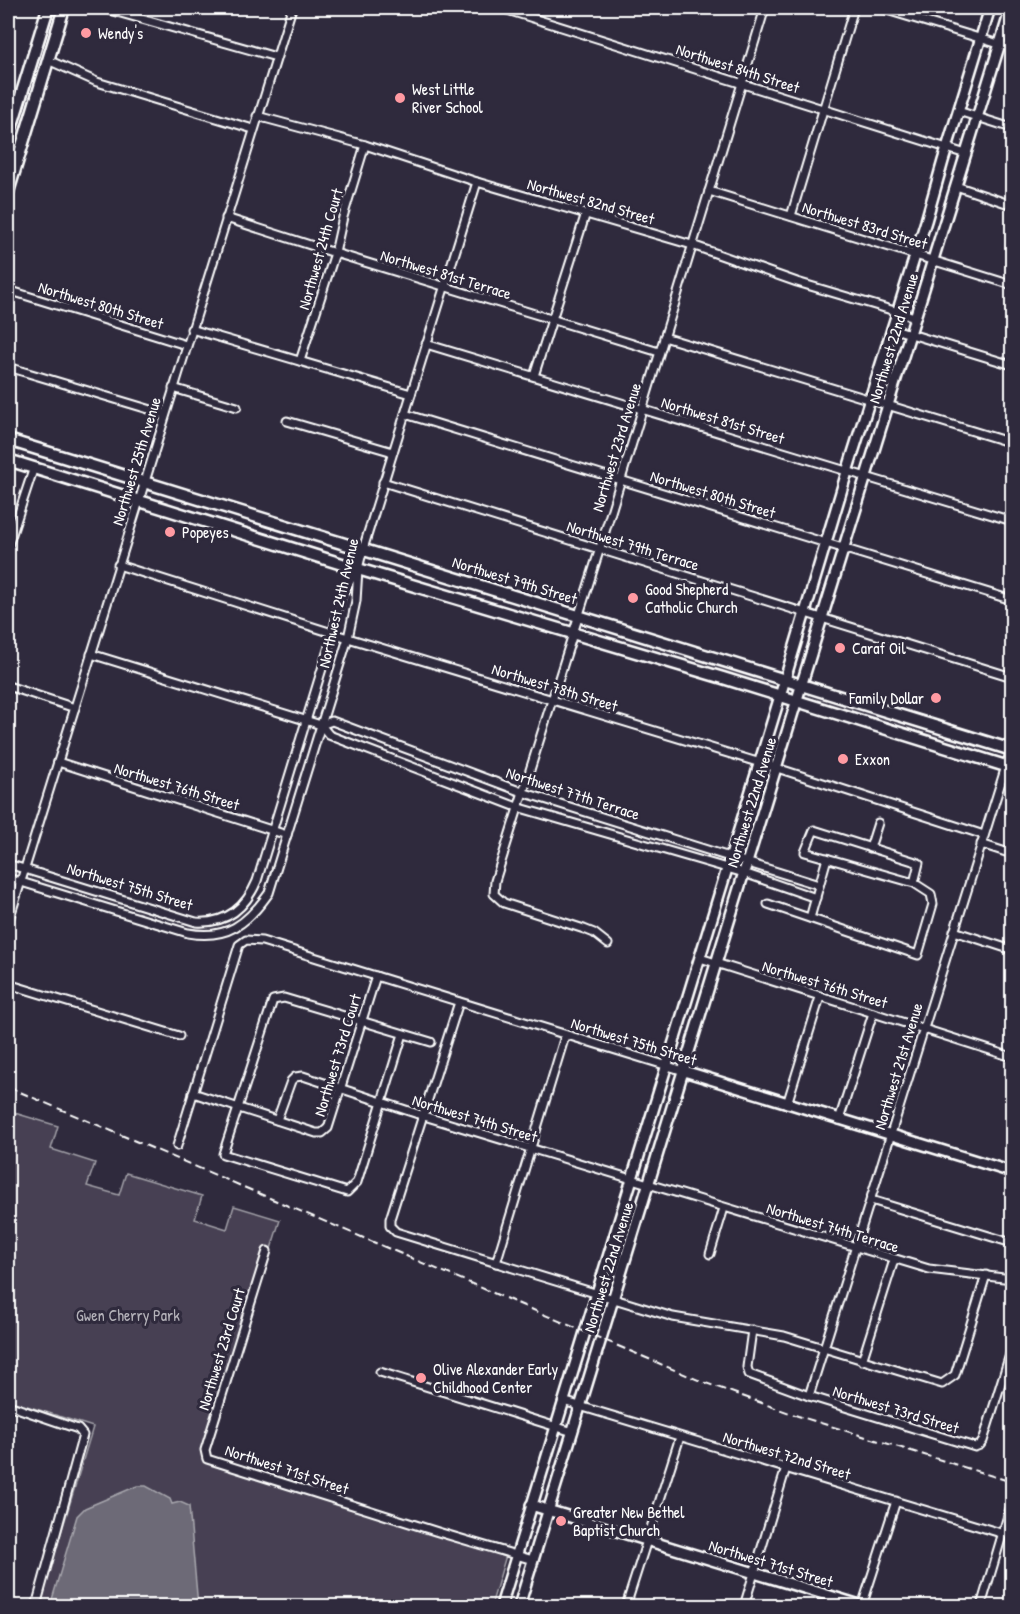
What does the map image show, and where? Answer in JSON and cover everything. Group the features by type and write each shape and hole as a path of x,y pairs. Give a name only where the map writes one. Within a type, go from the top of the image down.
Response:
{"main road":[{"path":"8,138 48,8"},
{"path":"48,60 42,46 53,8"},
{"path":"8,192 64,8"},
{"name":"Northwest 22nd Avenue","path":"501,1606 990,8"},
{"name":"Northwest 22nd Avenue","path":"519,1606 1011,8"},
{"path":"31,60 41,80"},
{"name":"Northwest 79th Street","path":"8,440 895,714 1012,748"},
{"name":"Northwest 79th Street","path":"8,460 1009,767"},
{"path":"249,534 255,516"},
{"path":"466,601 472,583"},
{"path":"638,652 673,657 684,655 691,650"},
{"path":"891,730 895,714"},
{"name":"Northwest 75th Street","path":"684,1071 1012,1172"},
{"name":"Northwest 71st Street","path":"531,1505 862,1606"}],"street":[{"path":"103,8 276,57"},
{"name":"Northwest 25th Avenue","path":"8,923 292,8"},
{"name":"Northwest 84th Street","path":"501,8 966,154"},
{"path":"530,16 532,8"},
{"name":"Northwest 23rd Avenue","path":"608,944 594,933 504,903 494,894 495,881 600,548 765,8"},
{"path":"790,216 854,8"},
{"path":"880,8 1012,48"},
{"path":"48,60 97,82 253,129"},
{"path":"958,111 1012,128"},
{"name":"Northwest 82nd Street","path":"257,116 365,145 477,182 692,245 797,282 915,317"},
{"name":"Northwest 24th Court","path":"300,360 335,253 343,217 365,145"},
{"name":"Northwest 24th Avenue","path":"214,935 236,928 256,911 269,893 348,638 363,549 477,182"},
{"path":"956,186 1012,205"},
{"name":"Northwest 83rd Street","path":"709,191 1012,285"},
{"path":"534,376 586,213"},
{"name":"Northwest 81st Terrace","path":"226,218 659,352"},
{"name":"Northwest 80th Street","path":"8,290 186,345"},
{"path":"891,328 1012,365"},
{"path":"191,329 411,394"},
{"path":"664,337 1012,444"},
{"name":"Northwest 81st Street","path":"426,344 1012,521"},
{"path":"8,367 165,414"},
{"path":"173,388 237,407"},
{"name":"Northwest 80th Street","path":"405,414 1012,600"},
{"path":"287,421 393,452"},
{"path":"8,546 34,467"},
{"name":"Northwest 79th Terrace","path":"383,482 1012,676"},
{"name":"Northwest 78th Street","path":"118,565 348,638 777,768 984,835"},
{"name":"Northwest 75th Street","path":"8,864 196,922 221,919 232,914 250,896 307,721 333,633 341,596 358,568"},
{"name":"Northwest 77th Terrace","path":"92,654 321,725 329,735 517,807 744,873 816,898"},
{"path":"8,686 75,708"},
{"name":"Northwest 77th Terrace","path":"321,725 332,721 522,792 819,885"},
{"name":"Northwest 21st Avenue","path":"809,1396 981,844 1009,767 1012,748"},
{"path":"415,768 420,754"},
{"name":"Northwest 76th Street","path":"58,762 287,835"},
{"path":"480,792 485,779"},
{"path":"870,848 878,823"},
{"path":"768,904 918,955 933,904 931,894 914,883 805,852 814,830 919,863 914,883"},
{"path":"981,844 1012,854"},
{"path":"810,918 827,858"},
{"name":"Northwest 75th Street","path":"8,878 188,933 214,935"},
{"path":"83,901 87,889"},
{"path":"139,918 143,906"},
{"path":"954,931 1012,950"},
{"name":"Northwest 75th Street","path":"193,1093 239,945 246,940 262,941 376,975 684,1071"},
{"name":"Northwest 76th Street","path":"699,958 1012,1057"},
{"name":"Northwest 73rd Court","path":"295,1077 289,1084 277,1120 322,1133 328,1128 376,975"},
{"path":"8,984 179,1036"},
{"path":"787,1104 820,997"},
{"path":"403,1034 357,1182 347,1192 223,1154 273,1000 284,998 431,1042"},
{"path":"459,1002 390,1219 390,1226 396,1232 673,1317 784,1336 942,1384 955,1375 986,1275"},
{"path":"839,1120 873,1013"},
{"path":"495,1263 566,1036"},
{"name":"Northwest 74th Street","path":"295,1077 303,1076 649,1185"},
{"path":"177,1146 193,1093 277,1120"},
{"name":"Northwest 74th Terrace","path":"649,1185 928,1269 1012,1279"},
{"path":"871,1200 1012,1243"},
{"path":"710,1254 724,1208"},
{"name":"Northwest 23rd Court","path":"205,1456 267,1251"},
{"path":"862,1361 894,1260"},
{"name":"Northwest 73rd Street","path":"752,1330 747,1367 749,1374 809,1396 964,1444 978,1446 983,1441 1012,1348"},
{"path":"380,1372 573,1432"},
{"name":"Northwest 72nd Street","path":"563,1401 1004,1534"},
{"path":"8,1405 78,1429 83,1435 36,1606"},
{"path":"626,1606 680,1437"},
{"name":"Northwest 71st Street","path":"205,1456 218,1463 533,1560"},
{"path":"744,1606 786,1468"},
{"path":"862,1606 896,1501"},
{"path":"981,1606 1012,1502"}],"green space":[{"name":"Gwen Cherry Park","path":"8,1111 58,1126 51,1149 95,1163 87,1186 119,1195 126,1173 202,1196 195,1219 227,1229 234,1206 280,1220 205,1461 507,1552 491,1606 39,1606 93,1427 8,1400"}],"shaded area":[{"path":"137,1486 146,1486 170,1499 172,1504 180,1502 189,1506 198,1606 50,1606 77,1516 85,1508"}],"railway":[{"path":"8,1087 703,1382 798,1416 1012,1482"}],"place":[{"name":"Wendy's","path":"86,33"},
{"name":"West Little River School","path":"400,98"},
{"name":"Popeyes","path":"170,532"},
{"name":"Good Shepherd Catholic Church","path":"633,598"},
{"name":"Caraf Oil","path":"840,648"},
{"name":"Family Dollar","path":"936,698"},
{"name":"Exxon","path":"843,759"},
{"name":"Olive Alexander Early Childhood Center","path":"421,1378"},
{"name":"Greater New Bethel Baptist Church","path":"561,1521"}]}
